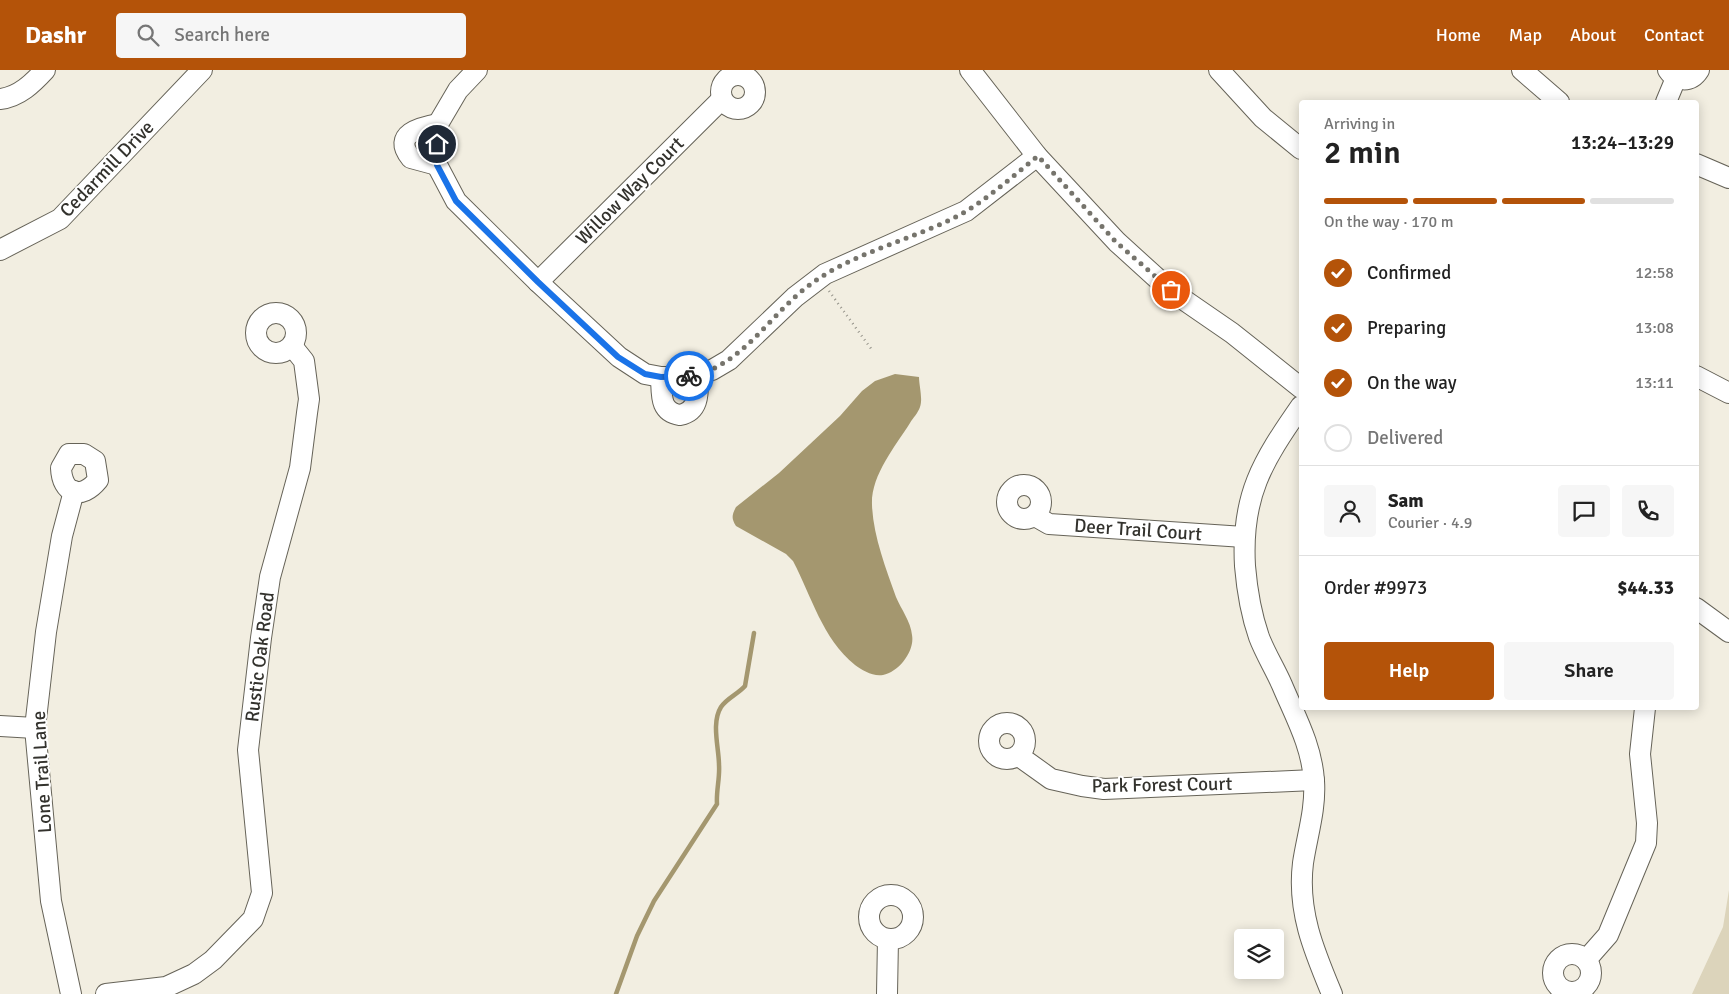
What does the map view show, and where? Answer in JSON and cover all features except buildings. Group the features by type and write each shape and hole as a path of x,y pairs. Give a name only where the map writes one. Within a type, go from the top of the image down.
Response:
{"street":[{"path":"0,99 10,98 21,92 45,70"},
{"name":"Cedarmill Drive","path":"0,250 60,219 202,70"},
{"path":"477,70 458,90 437,134 437,165 456,201 618,357 645,374 661,377 698,375 712,370 729,360 795,297 825,274 966,212 1038,156"},
{"path":"970,70 1038,156 1088,213 1145,269 1178,296 1232,333 1299,386"},
{"path":"1220,70 1263,118 1299,147"},
{"path":"1522,70 1557,100"},
{"path":"1666,100 1672,74 1687,80 1699,70"},
{"name":"Willow Way Court","path":"538,282 722,99"},
{"path":"437,134 416,128 408,136 406,142 406,148 411,158 437,165"},
{"path":"1699,165 1729,178"},
{"name":"Rustic Oak Road","path":"106,994 166,987 194,974 213,960 253,919 262,893 248,750 270,577 300,468 307,413 308,399 304,361 292,346"},
{"path":"661,377 663,403 668,411 680,415 686,414 696,405 698,375"},
{"path":"1699,378 1729,393"},
{"path":"1299,409 1278,440 1259,476 1246,516 1244,537 1246,580 1252,614 1259,638 1294,709 1307,744 1314,780 1313,811 1303,865 1301,900 1307,928 1332,994"},
{"name":"Lone Trail Lane","path":"71,994 52,901 35,728 48,622 62,536 74,491"},
{"name":"Deer Trail Court","path":"1035,516 1049,524 1244,537"},
{"path":"1699,610 1729,632"},
{"path":"1586,960 1608,935 1646,843 1647,822 1640,754 1645,710"},
{"path":"0,726 35,728"},
{"name":"Park Forest Court","path":"1019,756 1051,779 1104,789 1314,780"},
{"path":"887,994 888,939"}],"path":[{"path":"828,290 872,350"}],"shaded area":[{"path":"895,374 919,377 921,404 880,472 875,483 872,505 881,552 896,597 910,625 912,641 905,660 895,670 883,675 875,675 855,665 834,642 826,630 793,561 786,554 736,526 733,516 736,507 779,473 840,416 862,391 875,381"},
{"path":"1729,890 1729,994 1692,994 1723,927"}],"waterway":[{"path":"616,994 637,936 654,901 717,804 719,758 716,720 723,704 745,686 754,633"}],"way so far":[{"path":"689,376 712,370 729,360 769,324 795,297 825,274 966,212 983,201 1038,156 1116,242 1171,290"}],"route":[{"path":"437,144 437,165 456,201 618,357 645,374 661,377 689,376"}]}
